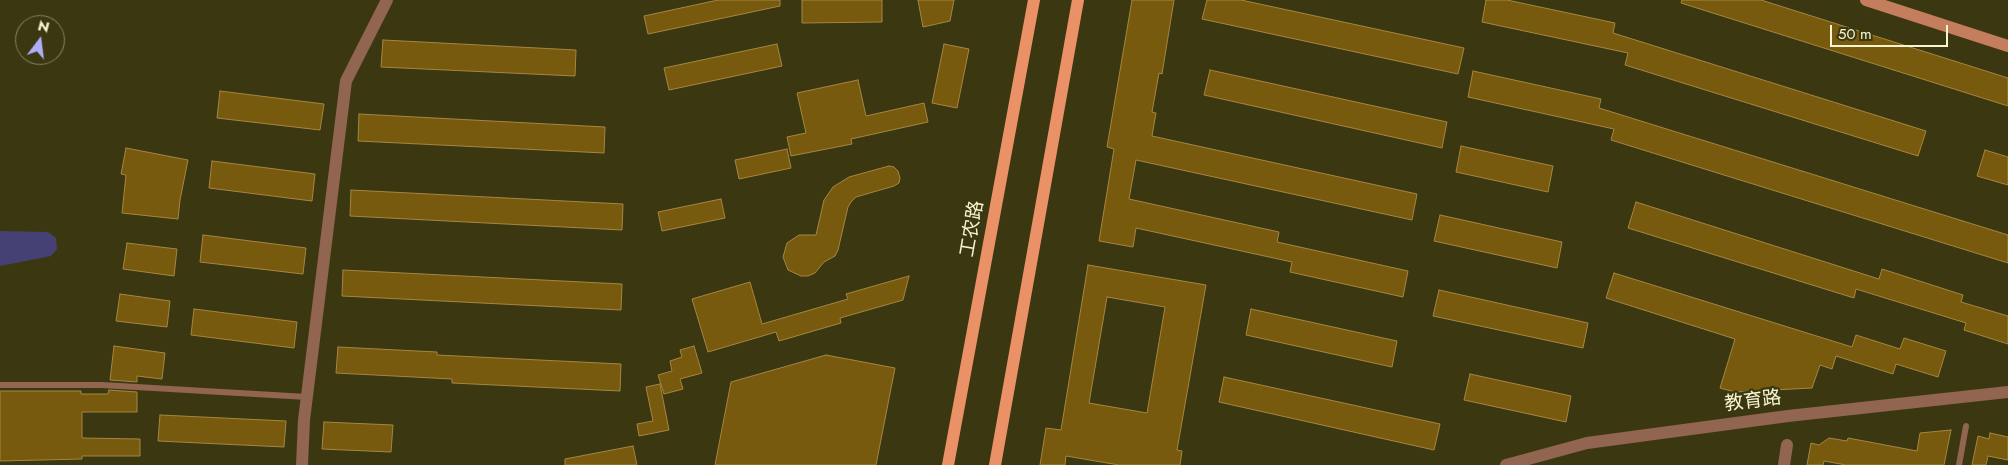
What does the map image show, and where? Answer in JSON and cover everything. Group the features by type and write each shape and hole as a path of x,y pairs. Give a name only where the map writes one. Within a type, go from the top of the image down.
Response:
{"main road":[{"name":"工农路","path":"948,465 1034,0"},
{"path":"995,465 1078,0"}],"street":[{"path":"302,465 307,396 346,81 387,0"},
{"path":"1866,0 2008,46"},
{"name":"教育路","path":"1506,465 1587,443 1788,416 2008,392"},
{"path":"1784,465 1787,445"}],"lane":[{"path":"0,386 102,385 307,396"},
{"path":"1959,465 1966,426"}],"shaded area":[{"path":"0,231 48,232 56,238 57,249 51,256 0,266"}],"building":[{"path":"718,0 780,0 780,6 648,34 644,16"},
{"path":"802,0 882,0 882,22 802,23"},
{"path":"918,0 954,0 950,21 923,27"},
{"path":"1132,0 1174,0 1162,74 1159,73 1152,112 1156,113 1152,136 1417,194 1412,220 1136,160 1129,199 1279,232 1277,242 1408,271 1403,297 1290,272 1292,262 1136,228 1133,247 1099,241 1114,149 1107,147"},
{"path":"1207,0 1241,0 1464,48 1458,74 1202,19"},
{"path":"1486,0 1507,0 1615,23 1613,33 1926,131 1918,156 1625,65 1628,53 1482,22"},
{"path":"1682,0 1761,0 2008,78 2008,106 1681,3"},
{"path":"383,40 576,50 575,76 381,67"},
{"path":"777,44 782,66 669,90 664,68"},
{"path":"944,44 969,49 957,108 932,103"},
{"path":"1210,70 1447,122 1442,148 1204,95"},
{"path":"1473,71 1601,99 1599,108 2008,235 2008,263 1611,140 1614,129 1468,97"},
{"path":"858,80 866,116 924,103 928,122 851,139 852,144 791,156 787,137 806,133 797,93"},
{"path":"220,91 324,104 320,130 217,118"},
{"path":"359,114 605,127 604,153 358,141"},
{"path":"1461,146 1553,166 1548,192 1456,172"},
{"path":"126,148 188,160 178,219 122,213 126,175 121,174"},
{"path":"787,149 791,168 739,179 735,160"},
{"path":"1985,150 2008,157 2008,185 1977,176"},
{"path":"212,161 315,174 312,201 209,188"},
{"path":"889,166 894,167 898,171 899,183 856,197 851,202 835,256 824,262 815,273 808,276 801,276 788,270 783,257 787,243 799,235 816,235 824,200 833,187 849,177"},
{"path":"351,190 623,204 622,230 350,216"},
{"path":"721,199 725,218 662,231 658,212"},
{"path":"1636,202 1879,279 1882,269 1963,295 1961,302 2008,316 2008,344 1964,330 1966,323 1856,289 1854,298 1628,228"},
{"path":"1440,215 1562,242 1557,268 1434,241"},
{"path":"203,235 306,248 303,274 200,262"},
{"path":"127,243 177,249 174,276 123,269"},
{"path":"1088,265 1206,285 1177,450 1182,451 1180,465 1119,465 1066,456 1065,465 1040,465 1046,428 1061,430","holes":["1107,297 1165,307 1147,413 1089,403"]},
{"path":"343,270 622,284 621,310 342,296"},
{"path":"1614,273 1852,347 1856,335 1900,349 1904,338 1946,351 1938,377 1896,364 1893,374 1836,356 1832,369 1820,365 1812,388 1735,392 1720,388 1735,339 1606,298"},
{"path":"909,276 903,300 840,318 841,323 779,341 776,332 708,352 692,299 750,282 762,324 848,299 846,294"},
{"path":"1439,290 1588,323 1583,348 1433,316"},
{"path":"120,294 170,301 167,327 116,321"},
{"path":"194,309 297,322 294,348 191,335"},
{"path":"1251,309 1397,341 1392,367 1246,335"},
{"path":"114,346 165,353 162,379 137,376 137,382 110,380"},
{"path":"694,346 702,373 680,379 683,389 664,394 658,375 672,371 670,361 682,357 680,350"},
{"path":"338,347 437,352 437,355 621,364 620,391 452,383 452,379 336,373"},
{"path":"826,355 895,368 876,465 715,465 731,382"},
{"path":"1470,374 1571,396 1566,422 1464,400"},
{"path":"1224,377 1440,424 1434,450 1219,402"},
{"path":"660,384 669,430 639,436 637,424 653,421 646,387"},
{"path":"109,390 137,392 137,412 82,412 82,438 140,439 140,456 82,456 82,459 0,461 0,391 81,391 81,394 108,394"},
{"path":"160,415 286,421 284,447 158,441"},
{"path":"324,422 393,425 391,452 322,449"},
{"path":"1951,430 1944,465 1846,465 1824,461 1823,465 1807,465 1811,443 1819,445 1829,438 1847,441 1848,438 1917,451 1920,433"},
{"path":"1990,433 2008,437 2008,460 1988,456 1986,465 1972,465 1978,436 1989,439"},
{"path":"633,446 637,465 565,465 565,459"}]}
